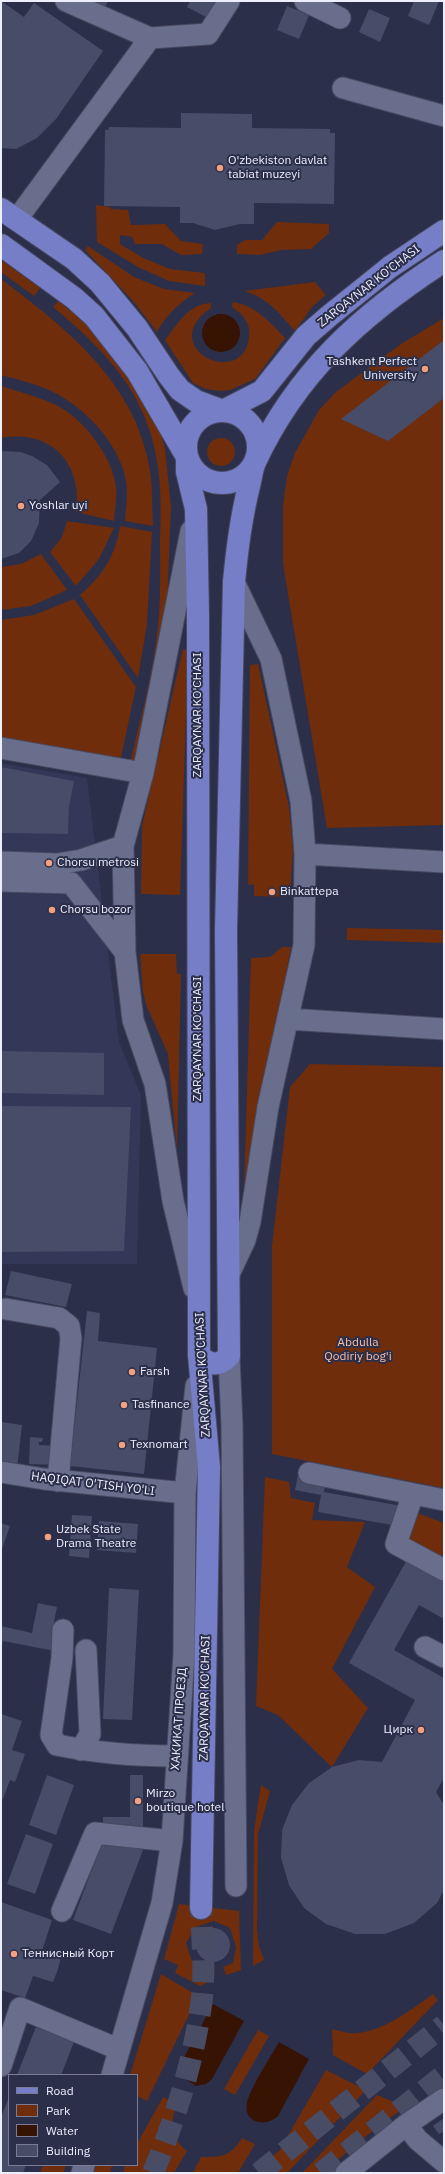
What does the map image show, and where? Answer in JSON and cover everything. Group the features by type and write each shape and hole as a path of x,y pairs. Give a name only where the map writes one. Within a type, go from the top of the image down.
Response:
{"main road":[{"path":"9,214 74,259 100,283 134,323 180,390 196,401 223,411 240,415 252,427 258,445 255,463 248,473 237,480 219,484 201,477 192,468 187,457 186,440 193,424 207,414 223,411"},
{"name":"ZARQAYNAR KO'CHASI","path":"223,411 262,392 301,342 329,316 390,267 444,231"},
{"name":"ZARQAYNAR KO'CHASI","path":"1,245 74,298 98,321 141,377 187,457 187,472 196,509 198,617 199,1355 209,1467 201,1908"},
{"name":"ZARQAYNAR KO'CHASI","path":"229,1356 226,930 234,582 240,524 255,463 296,391 321,359 341,339 385,303 444,261"},
{"path":"199,1355 206,1361 214,1364 223,1361 229,1356"}],"street":[{"path":"66,1 150,38 208,34 229,1"},
{"path":"305,1 340,18"},
{"path":"9,214 150,38"},
{"path":"342,88 444,116"},
{"path":"196,509 143,773 123,846 125,952 133,1020 155,1084 173,1201 199,1307"},
{"path":"229,1274 245,1240 250,1222 268,1107 304,945 305,854 301,801 271,659 234,582"},
{"path":"1,748 143,773"},
{"path":"1,881 53,873 81,860 123,846"},
{"path":"305,854 444,862"},
{"path":"1,862 53,873 71,883 125,952"},
{"path":"288,1019 444,1029"},
{"path":"6,1309 59,1318 69,1326 71,1338 58,1481"},
{"name":"ХАКИКАТ ПРОЕЗД","path":"112,2074 118,2049 162,1903 172,1841 176,1756 184,1654 185,1493 199,1355"},
{"name":"ZARQAYNAR KO'CHASI","path":"229,1356 232,1426 236,1886"},
{"name":"HAQIQAT O'TISH YO'LI","path":"1,1472 58,1481 185,1493"},
{"path":"309,1473 444,1500"},
{"path":"413,1494 396,1544 444,1570"},
{"path":"63,1630 62,1658 51,1735 57,1744 81,1750 176,1756"},
{"path":"425,1646 444,1657"},
{"path":"81,1750 90,1734 86,1650"},
{"path":"62,1911 95,1833 172,1841"},
{"path":"1,2066 20,2008 118,2049"},
{"path":"346,2173 406,2125 444,2099"},
{"path":"406,2125 418,2140 444,2162"}],"shaded area":[{"name":"Chorsu bozor","path":"1,763 87,778 119,1042 141,1095 137,1264 1,1264"}],"green space":[{"path":"96,205 110,207 111,209 128,210 131,225 165,224 181,241 203,244 202,254 181,255 162,244 135,244 132,237 120,235 120,244 143,258 170,269 205,273 205,286 169,281 138,267 97,242"},
{"path":"277,222 329,224 329,233 311,249 281,250 260,255 237,254 237,245 245,240 262,240"},
{"path":"88,246 134,277 164,289 195,293 173,310 157,332 134,302 85,250"},
{"path":"1,260 40,288 34,296 1,272"},
{"path":"1,279 69,334 109,377 125,401 138,428 147,456 152,491 153,526 125,521 127,491 123,468 110,443 92,420 70,402 52,391 1,375"},
{"path":"315,282 326,295 312,307 295,331 272,306 260,298 244,291"},
{"path":"58,301 89,326 117,357 160,431 165,449 171,507 167,605 136,765 130,764 150,678 159,614 161,506 159,472 147,423 132,392 102,352 53,307"},
{"path":"233,302 249,307 262,315 285,338 255,379 230,390 220,391 206,389 193,383 165,340 184,316 190,311 203,304 211,303 211,308 196,323 192,337 196,349 206,357 219,362 233,361 243,353 249,337 249,327 240,313 232,307"},
{"path":"444,318 444,825 327,828 283,564 283,506 287,476 295,453 319,410 336,392 401,344"},
{"path":"1,386 56,405 76,419 86,429 103,451 114,475 116,504 114,521 76,512 77,494 74,478 69,465 60,453 49,445 35,439 19,437 1,438"},
{"path":"221,438 231,442 235,452 231,462 221,466 211,462 207,452 211,442"},
{"path":"67,521 114,528 99,559 76,586 50,552 62,537"},
{"path":"120,526 152,532 147,624 138,678 80,595 95,580 107,564 115,546"},
{"path":"41,554 67,590 31,606 1,610 1,567 21,564"},
{"path":"74,599 136,687 120,762 1,742 1,620 34,615"},
{"path":"183,649 187,650 187,683 180,895 141,894 142,826"},
{"path":"258,664 289,807 293,850 290,897 254,896 254,884 248,885 250,665"},
{"path":"347,928 444,930 444,943 347,940"},
{"path":"282,947 291,947 244,1191 251,958 270,957"},
{"path":"140,954 176,954 177,974 181,974 177,1151 168,1054 147,1007 143,992"},
{"name":"Abdulla Qodiriy bog'i","path":"310,1064 444,1067 444,1488 272,1454 272,1246 290,1087"},
{"path":"265,1477 289,1482 291,1498 315,1503 312,1520 365,1522 347,1567 375,1587 332,1669 368,1708 332,1767 278,1715 256,1706"},
{"path":"417,1513 444,1523 444,1559 403,1539"},
{"path":"261,1785 270,1791 258,1834 257,1931 259,1946 264,1960 253,1966 254,1831"},
{"path":"179,1904 239,1911 241,1970 226,1975 223,1967 233,1963 236,1947 230,1928 214,1921 196,1927 186,1943 192,1961 198,1967 207,1970 213,1980 200,1986 175,1973 178,1965 164,1959"},
{"path":"161,1974 198,1996 147,2101 138,2096 138,2074 130,2074"},
{"path":"433,1994 438,2000 367,2074 333,2055 332,2029 354,2033 377,2028 397,2018"},
{"path":"258,2030 269,2036 235,2095 224,2089"},
{"path":"326,2070 366,2090 287,2173 273,2173 263,2167 269,2159 279,2151"},
{"path":"377,2095 406,2107 381,2124 322,2173 302,2173"},
{"path":"163,2097 177,2105 173,2118 173,2130 178,2142 187,2151 174,2173 123,2173 125,2166 138,2166 138,2142"},
{"path":"242,2138 255,2144 238,2173 193,2173 201,2157 225,2155 238,2144"},
{"path":"43,2166 66,2166 63,2173 40,2173"},
{"path":"96,2166 112,2166 110,2173 94,2173"}],"water":[{"path":"217,314 225,314 232,317 237,322 240,333 237,344 232,349 225,352 217,352 210,349 205,344 202,337 202,329 205,322 210,317"},
{"path":"213,2004 244,2021 212,2079 206,2084 196,2086 184,2078 181,2067 182,2061"},
{"path":"279,2042 309,2059 278,2116 268,2122 256,2122 248,2115 247,2103 256,2082"}],"building":[{"path":"1,1 24,17 34,3 103,51 56,119 37,138 16,149 1,148"},
{"path":"88,1 108,1 104,9"},
{"path":"190,1 218,1 208,18 187,7"},
{"path":"414,1 439,1 429,25 408,16"},
{"path":"287,6 309,15 299,39 277,30"},
{"path":"369,9 390,18 380,42 359,32"},
{"name":"O'zbekiston davlat tabiat muzeyi","path":"181,113 252,114 252,128 330,129 330,133 335,133 334,204 254,203 254,224 240,224 215,230 193,223 180,223 180,207 104,206 105,130 108,130 109,127 181,128"},
{"name":"Tashkent Perfect University","path":"444,340 444,398 388,441 341,419"},
{"name":"Yoshlar uyi","path":"1,451 21,452 32,456 47,465 60,482 40,500 39,523 31,541 19,553 1,559"},
{"path":"1,767 74,781 69,807 68,834 1,833"},
{"path":"1,1051 104,1053 104,1095 1,1093"},
{"path":"1,1106 131,1107 124,1251 1,1252"},
{"path":"11,1271 72,1284 66,1307 5,1295"},
{"path":"87,1311 100,1313 98,1341 157,1348 144,1474 70,1466"},
{"path":"1,1422 22,1425 17,1469 1,1467"},
{"path":"30,1437 43,1438 42,1442 39,1442 39,1445 58,1446 57,1465 29,1464"},
{"path":"298,1475 326,1481 324,1492 402,1506 398,1526 318,1512 321,1495 295,1490"},
{"path":"72,1515 92,1516 89,1558 69,1556"},
{"path":"99,1521 138,1524 136,1553 97,1550"},
{"path":"1,1523 10,1526 1,1552"},
{"name":"Цирк","path":"408,1558 444,1578 444,1619 419,1605 394,1650 444,1678 444,1778 436,1792 444,1805 444,1890 437,1903 414,1923 385,1934 355,1934 326,1924 304,1908 289,1885 281,1858 282,1830 292,1805 309,1783 332,1767 359,1760 382,1762 415,1700 349,1663"},
{"path":"109,1588 139,1590 132,1720 103,1719"},
{"path":"38,1603 57,1607 51,1637 57,1638 55,1651 3,1641 1,1647 1,1626 32,1633"},
{"path":"1,1714 22,1721 12,1750 25,1754 15,1782 10,1780 3,1799 1,1799"},
{"path":"47,1775 74,1785 56,1835 29,1825"},
{"path":"130,1775 143,1775 143,1830 103,1830 103,1817 130,1817"},
{"path":"26,1834 53,1844 35,1894 7,1884"},
{"path":"105,1835 143,1850 111,1934 73,1920"},
{"path":"1,1902 52,1920 42,1951 61,1957 58,1969 53,1982 33,1976 25,1998 1,1990"},
{"path":"210,1928 216,1928 225,1933 229,1939 229,1951 225,1957 216,1962 210,1962 201,1957 196,1948 196,1942 201,1933"},
{"path":"36,2027 74,2042 61,2074 17,2074"},
{"path":"8,2100 8,2166 26,2166 23,2173 1,2173 1,2117"},
{"path":"444,2118 444,2131 439,2134 433,2126"}],"tunnel":[{"path":"153,2173 177,2109 195,2042 202,1997 203,1975 201,1908"},
{"path":"259,2173 444,2025"},
{"path":"321,2173 444,2075"}],"place":[{"name":"O'zbekiston davlat tabiat muzeyi","path":"220,168"},
{"name":"Tashkent Perfect University","path":"425,369"},
{"name":"Yoshlar uyi","path":"21,506"},
{"name":"Chorsu metrosi","path":"49,863"},
{"name":"Binkattepa","path":"272,892"},
{"name":"Chorsu bozor","path":"52,910"},
{"name":"Farsh","path":"132,1372"},
{"name":"Tasfinance","path":"124,1405"},
{"name":"Texnomart","path":"122,1445"},
{"name":"Uzbek State Drama Theatre","path":"48,1537"},
{"name":"Цирк","path":"421,1730"},
{"name":"Mirzo boutique hotel","path":"138,1801"},
{"name":"Теннисный Корт","path":"14,1954"}]}
